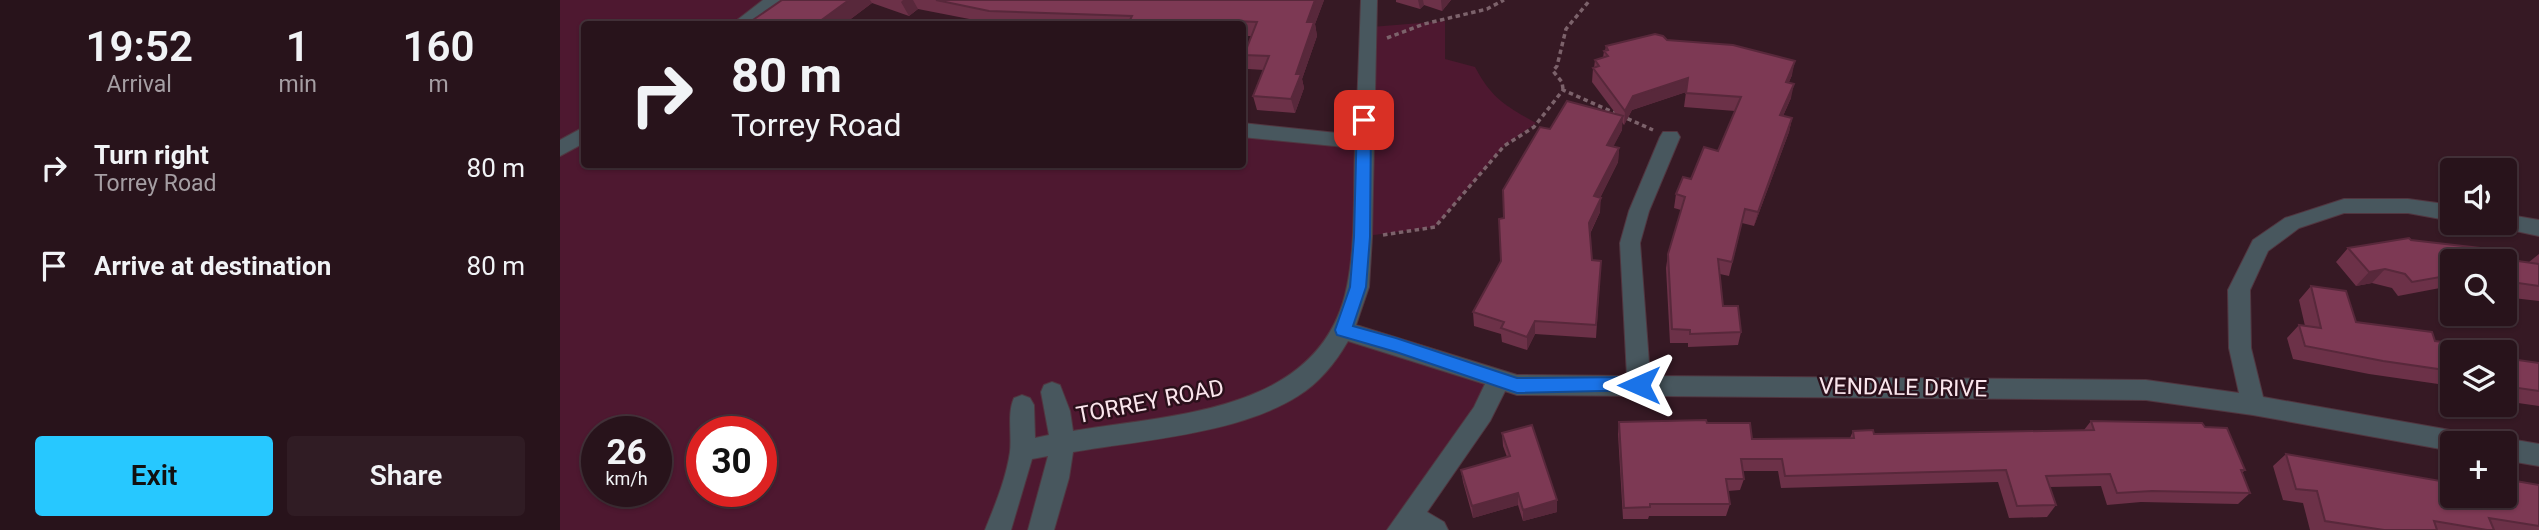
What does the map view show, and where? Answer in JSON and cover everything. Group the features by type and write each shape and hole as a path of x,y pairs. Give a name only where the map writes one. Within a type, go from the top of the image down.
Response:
{"street":[{"path":"744,21 774,0"},
{"name":"TORREY ROAD","path":"1024,450 1233,414 1290,388 1327,357 1343,330 1358,287 1369,0"},
{"path":"1246,130 1363,142"},
{"path":"560,149 581,136"},
{"path":"1639,385 1630,243 1639,211 1670,137"},
{"path":"2253,405 2240,348 2239,290 2260,246 2292,223 2344,206 2408,206 2440,211"},
{"path":"2517,224 2539,228"},
{"name":"VENDALE DRIVE","path":"1343,330 1517,385 2146,390 2253,405 2440,438"},
{"path":"1435,530 1405,523 1482,414 1499,379"},
{"path":"1041,530 1059,471 1062,445 1058,408 1052,392"},
{"path":"998,530 1015,487 1024,450 1022,405"},
{"path":"2517,452 2539,456"}],"path":[{"path":"1384,47 1386,38 1424,24 1488,9 1504,0"},
{"path":"1362,237 1435,227 1504,146 1534,127 1563,90 1562,82 1553,71 1557,66 1566,29 1590,0"},
{"path":"1563,90 1670,137"}],"shaded area":[{"path":"560,0 774,0 744,21 581,21 581,168 1246,168 1246,132 1363,142 1362,237 1343,330 1499,379 1400,530 560,530"},
{"path":"1445,21 1445,59 1475,67 1487,87 1501,101 1536,123 1504,146 1435,227 1366,236 1371,27"}],"building":[{"path":"782,0 849,0 820,21 751,21"},
{"path":"936,0 1315,0 1307,22 1314,22 1296,74 1301,74 1291,99 1253,96 1269,56 1246,55 1257,22 1150,21 1130,20 1132,16 989,11"},
{"path":"1655,34 1667,40 1733,45 1795,61 1786,82 1794,84 1780,115 1792,118 1758,212 1745,209 1732,262 1718,259 1723,306 1738,306 1741,332 1690,334 1690,330 1672,329 1668,254 1685,197 1676,194 1683,177 1691,179 1704,147 1718,151 1741,97 1686,93 1688,78 1633,96 1625,111 1593,68 1599,66 1595,60 1608,56 1604,51 1608,50 1606,46"},
{"path":"1567,101 1623,116 1607,145 1619,148 1594,196 1601,198 1589,223 1592,260 1601,261 1596,325 1535,321 1527,337 1501,328 1504,322 1473,312 1501,261 1499,219 1504,218 1503,190 1540,127 1550,129"},
{"path":"2409,238 2480,249 2440,249 2440,277 2412,282 2405,274 2385,269 2369,272 2348,248"},
{"path":"2517,261 2539,264 2539,286 2517,283"},
{"path":"2311,286 2346,291 2356,322 2432,332 2435,341 2440,342 2440,369 2305,346 2299,325 2321,328"},
{"path":"2517,360 2539,363 2539,391 2517,388"},
{"path":"1706,420 1707,423 1750,423 1752,439 1854,438 1853,431 1873,430 1874,434 2094,430 2091,421 2202,423 2205,427 2227,428 2245,470 2241,470 2250,493 2117,493 2110,474 2046,476 2056,505 2017,506 2006,470 1785,476 1782,459 1741,459 1744,479 1726,479 1730,504 1650,504 1650,507 1624,508 1619,422"},
{"path":"1532,425 1557,500 1523,510 1518,493 1472,506 1461,470 1510,456 1502,433"},
{"path":"2286,454 2440,481 2440,508 2517,508 2517,481 2539,485 2539,526 2489,518 2494,530 2434,521 2437,530 2384,530 2325,521 2317,491 2296,489"}],"route":[{"path":"1364,120 1362,237 1358,287 1343,330 1517,385 1639,385"}]}
